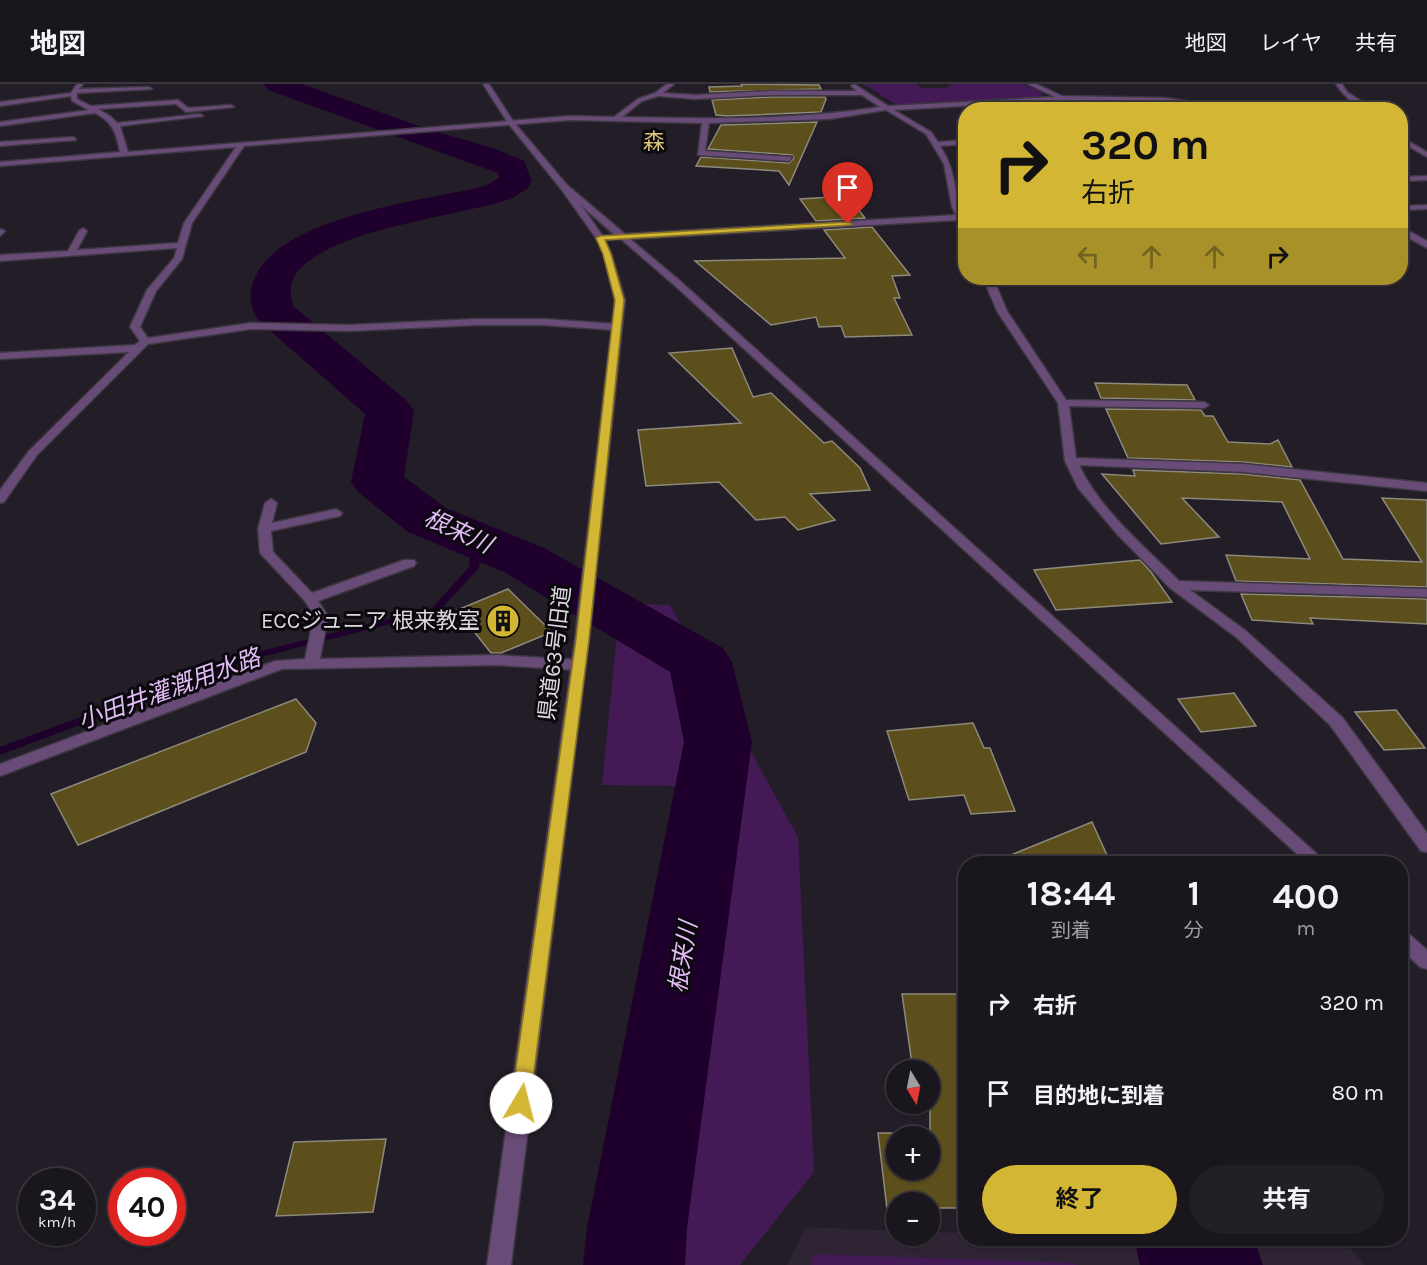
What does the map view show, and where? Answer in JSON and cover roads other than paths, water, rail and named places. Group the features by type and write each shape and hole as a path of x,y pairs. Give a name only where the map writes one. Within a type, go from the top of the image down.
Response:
{"street":[{"path":"80,84 74,92 74,100 108,117 119,129 124,152"},
{"name":"県道63号旧道","path":"486,84 510,122 564,187 600,238 620,300 579,664 499,1265"},
{"path":"617,118 640,100 657,94 671,84"},
{"path":"852,84 861,93 929,133 948,164 958,211"},
{"path":"1031,84 1066,98"},
{"path":"1340,84 1345,93 1359,102"},
{"path":"0,104 74,92 149,89"},
{"path":"657,94 695,97 771,93 861,93"},
{"path":"995,102 1066,98 1180,102"},
{"path":"0,124 20,123 93,109 177,102 186,110 231,107"},
{"path":"0,164 75,156 510,122 617,118 706,121 830,117 889,108 958,104"},
{"path":"115,125 203,116"},
{"path":"706,121 701,153 789,159"},
{"path":"0,144 74,136 75,156"},
{"path":"936,144 958,143"},
{"path":"1408,143 1427,155"},
{"path":"142,344 135,327 152,290 178,259 188,223 242,144"},
{"path":"1408,179 1427,178"},
{"path":"564,187 676,282 1310,856"},
{"path":"1408,208 1427,207"},
{"path":"600,238 958,224"},
{"path":"71,253 83,231"},
{"path":"1408,234 1427,245"},
{"path":"0,258 182,244"},
{"path":"990,285 1002,311 1063,403 1071,461 1082,485 1175,585 1241,634 1335,722 1427,846"},
{"path":"0,356 142,344 251,326 349,328 510,322 616,327"},
{"path":"0,499 33,453 142,344"},
{"path":"1063,403 1204,405"},
{"path":"1071,461 1243,468 1427,487"},
{"path":"271,503 264,529 267,553 310,599 321,616 313,659"},
{"path":"264,529 336,513"},
{"path":"310,599 409,563"},
{"path":"1175,585 1427,593"},
{"path":"0,770 280,664 313,659 497,660 579,664"},
{"path":"1408,944 1427,961"}],"waterway":[{"name":"根来川","path":"277,84 416,135 485,156 513,168 516,181 500,192 368,223 332,235 301,250 279,267 270,288 273,311 390,411 377,482 427,520 524,560 700,662 718,742 637,1228 634,1265"},
{"name":"小田井灌漑用水路","path":"0,751 253,656 435,610 474,568 477,542"}],"place":[{"name":"ECCジュニア 根来教室","path":"503,621"}],"district":[{"name":"森","path":"654,142"}]}
